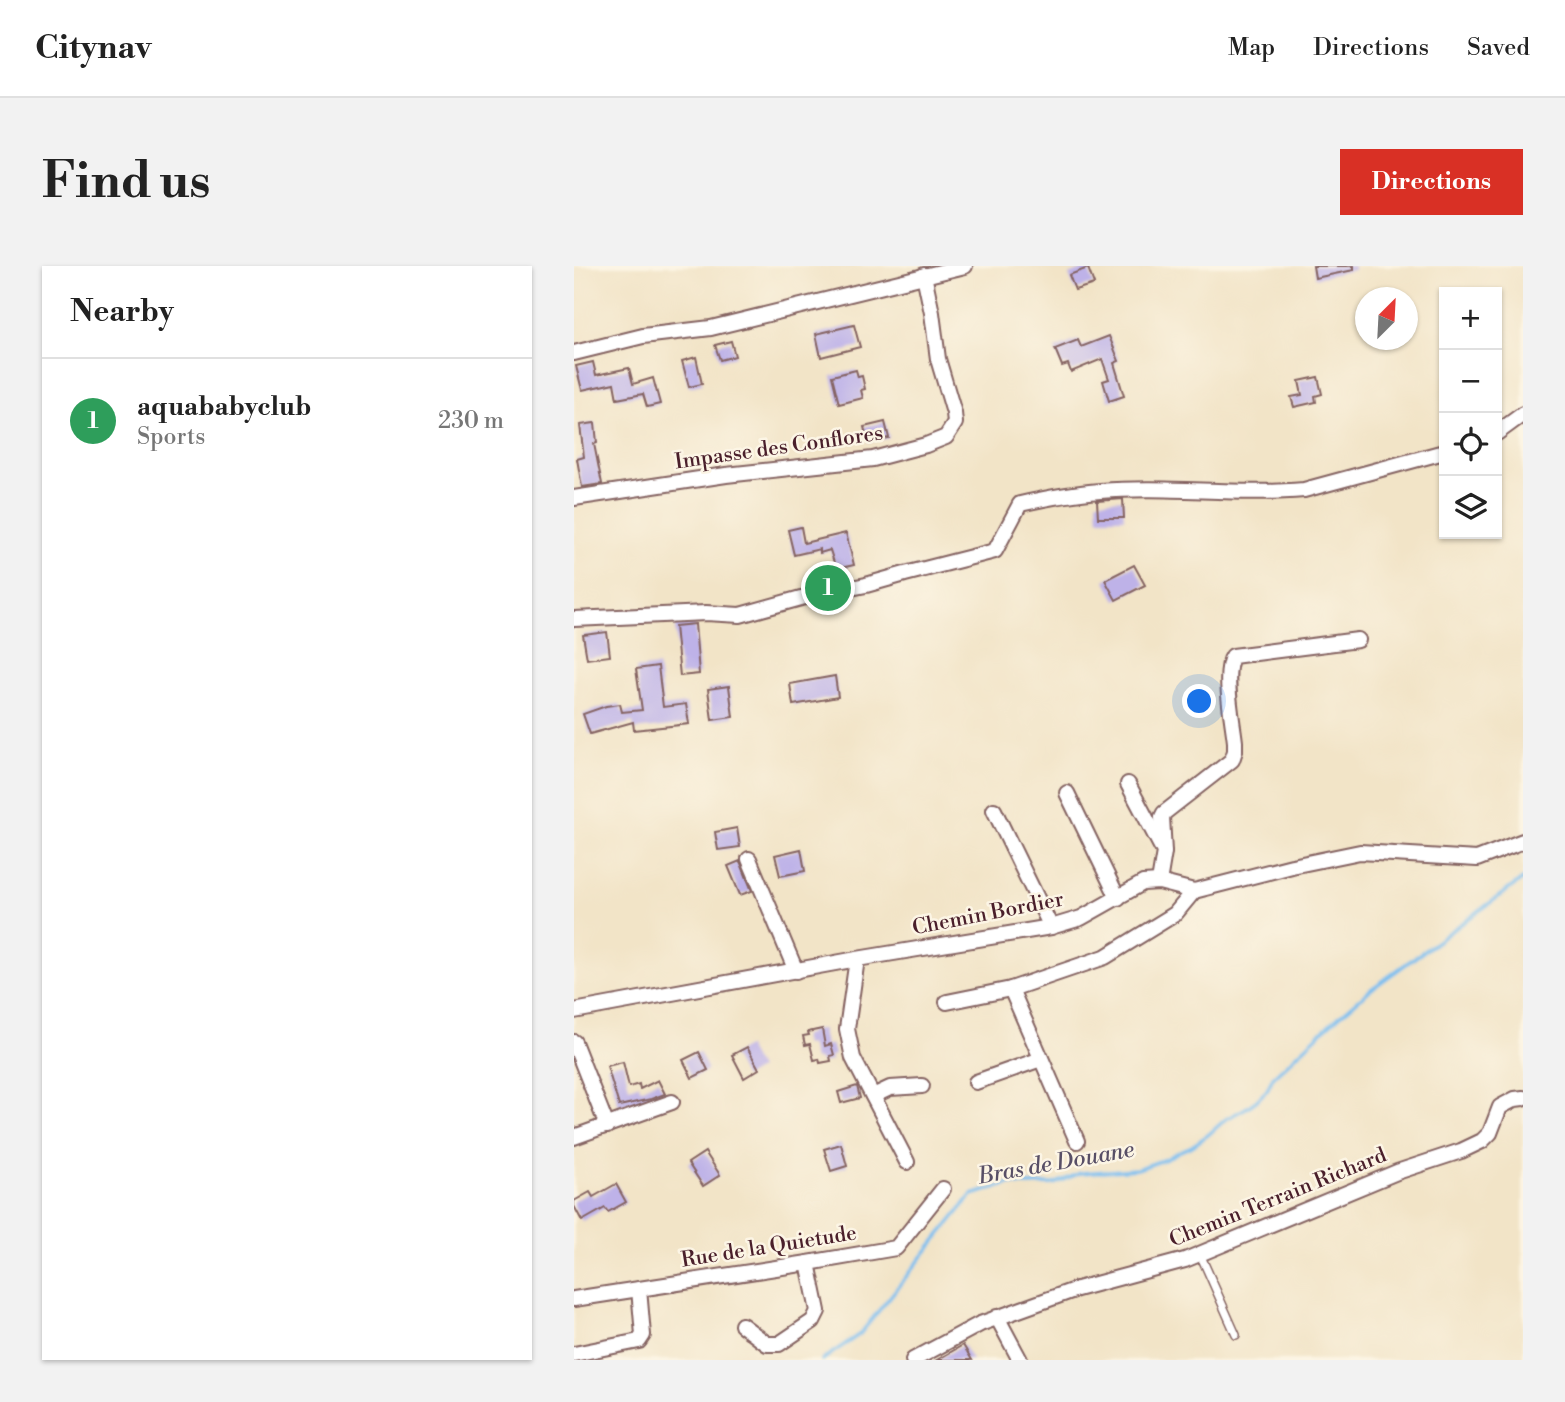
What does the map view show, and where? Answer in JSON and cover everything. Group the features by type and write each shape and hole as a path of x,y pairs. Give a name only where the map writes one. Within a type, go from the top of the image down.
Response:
{"street":[{"path":"574,353 643,336 711,328 965,266"},
{"name":"Impasse des Conflores","path":"574,498 726,475 873,459 946,437 955,424 954,413 938,359 924,275"},
{"path":"1502,429 1523,414"},
{"path":"574,619 706,613 740,615 801,598 866,585 995,551 1020,503 1114,490 1304,490 1439,453"},
{"path":"1358,640 1233,656 1228,663 1235,742 1232,760 1164,813 1164,852 1159,882 1194,891 1360,852 1477,859 1523,841"},
{"path":"1128,784 1164,852"},
{"path":"1067,793 1118,898"},
{"path":"993,810 1051,927"},
{"path":"749,859 796,971"},
{"name":"Chemin Bordier","path":"575,1008 1051,927 1081,918 1143,883 1159,882"},
{"path":"947,1002 1010,989 1105,957 1175,914 1194,891"},
{"path":"857,959 847,1035 853,1058 907,1162"},
{"path":"1010,989 1077,1141"},
{"path":"574,1042 607,1126"},
{"path":"976,1082 1041,1059"},
{"path":"873,1096 890,1088 922,1086"},
{"name":"Chemin Terrain Richard","path":"913,1360 997,1317 1077,1289 1185,1260 1397,1172 1461,1151 1482,1141 1490,1133 1500,1107 1523,1098"},
{"path":"574,1137 672,1102"},
{"name":"Rue de la Quietude","path":"574,1299 896,1248 943,1189"},
{"path":"742,1325 767,1344 779,1345 813,1321 818,1311 808,1263"},
{"path":"574,1354 639,1341 643,1335 639,1289"},
{"path":"997,1317 1020,1360"}],"lane":[{"path":"1200,1254 1236,1335"}],"building":[{"path":"1313,266 1354,266 1354,270 1315,278"},
{"path":"1088,268 1094,284 1075,290 1069,275"},
{"path":"854,325 860,347 821,357 816,334"},
{"path":"1109,336 1119,361 1114,363 1124,396 1109,401 1103,381 1109,379 1102,359 1071,372 1068,364 1062,366 1055,349 1078,340 1081,347"},
{"path":"731,341 735,356 720,360 715,345"},
{"path":"696,357 702,384 689,387 682,361"},
{"path":"593,362 596,375 629,368 633,384 653,378 660,404 647,407 643,394 617,399 614,383 582,390 576,366"},
{"path":"856,370 858,377 862,376 865,389 861,390 863,398 839,404 832,376"},
{"path":"1318,377 1322,394 1315,396 1316,402 1294,407 1291,397 1302,395 1299,381"},
{"path":"885,422 889,438 868,442 864,427"},
{"path":"595,423 597,443 594,444 602,484 582,487 577,459 584,457 580,425"},
{"path":"1123,499 1124,518 1098,518 1097,501"},
{"path":"801,527 804,543 846,533 854,565 836,569 830,550 820,553 820,549 794,555 788,530"},
{"path":"1134,565 1145,585 1116,600 1105,580"},
{"path":"695,624 699,674 680,676 675,626"},
{"path":"607,632 610,656 587,659 583,635"},
{"path":"658,666 663,707 686,704 689,724 634,730 633,722 590,734 583,714 620,704 622,712 642,710 636,669"},
{"path":"835,676 838,697 793,705 790,684"},
{"path":"729,686 733,717 712,720 708,689"},
{"path":"737,828 740,847 718,850 715,832"},
{"path":"801,849 805,871 780,876 775,855"},
{"path":"740,861 752,891 740,895 728,866"},
{"path":"822,1029 825,1046 831,1044 834,1055 830,1056 831,1061 820,1063 819,1059 814,1060 810,1044 805,1045 803,1036"},
{"path":"747,1047 759,1069 744,1078 732,1055"},
{"path":"699,1052 708,1070 692,1078 683,1060"},
{"path":"623,1062 629,1087 639,1084 640,1089 658,1080 665,1094 619,1106 607,1066"},
{"path":"857,1086 860,1098 841,1103 838,1092"},
{"path":"841,1144 847,1166 831,1171 824,1149"},
{"path":"705,1152 720,1175 703,1186 688,1163"},
{"path":"616,1184 626,1202 608,1212 605,1208 582,1221 574,1201 590,1192 593,1197"},
{"path":"963,1345 972,1360 937,1360"}],"waterway":[{"name":"Bras de Douane","path":"822,1360 860,1334 972,1195 1009,1184 1054,1184 1080,1173 1137,1169 1192,1146 1226,1119 1256,1101 1267,1090 1273,1077 1370,990 1523,879"}],"place":[{"name":"aquababyclub","path":"828,588"}]}
